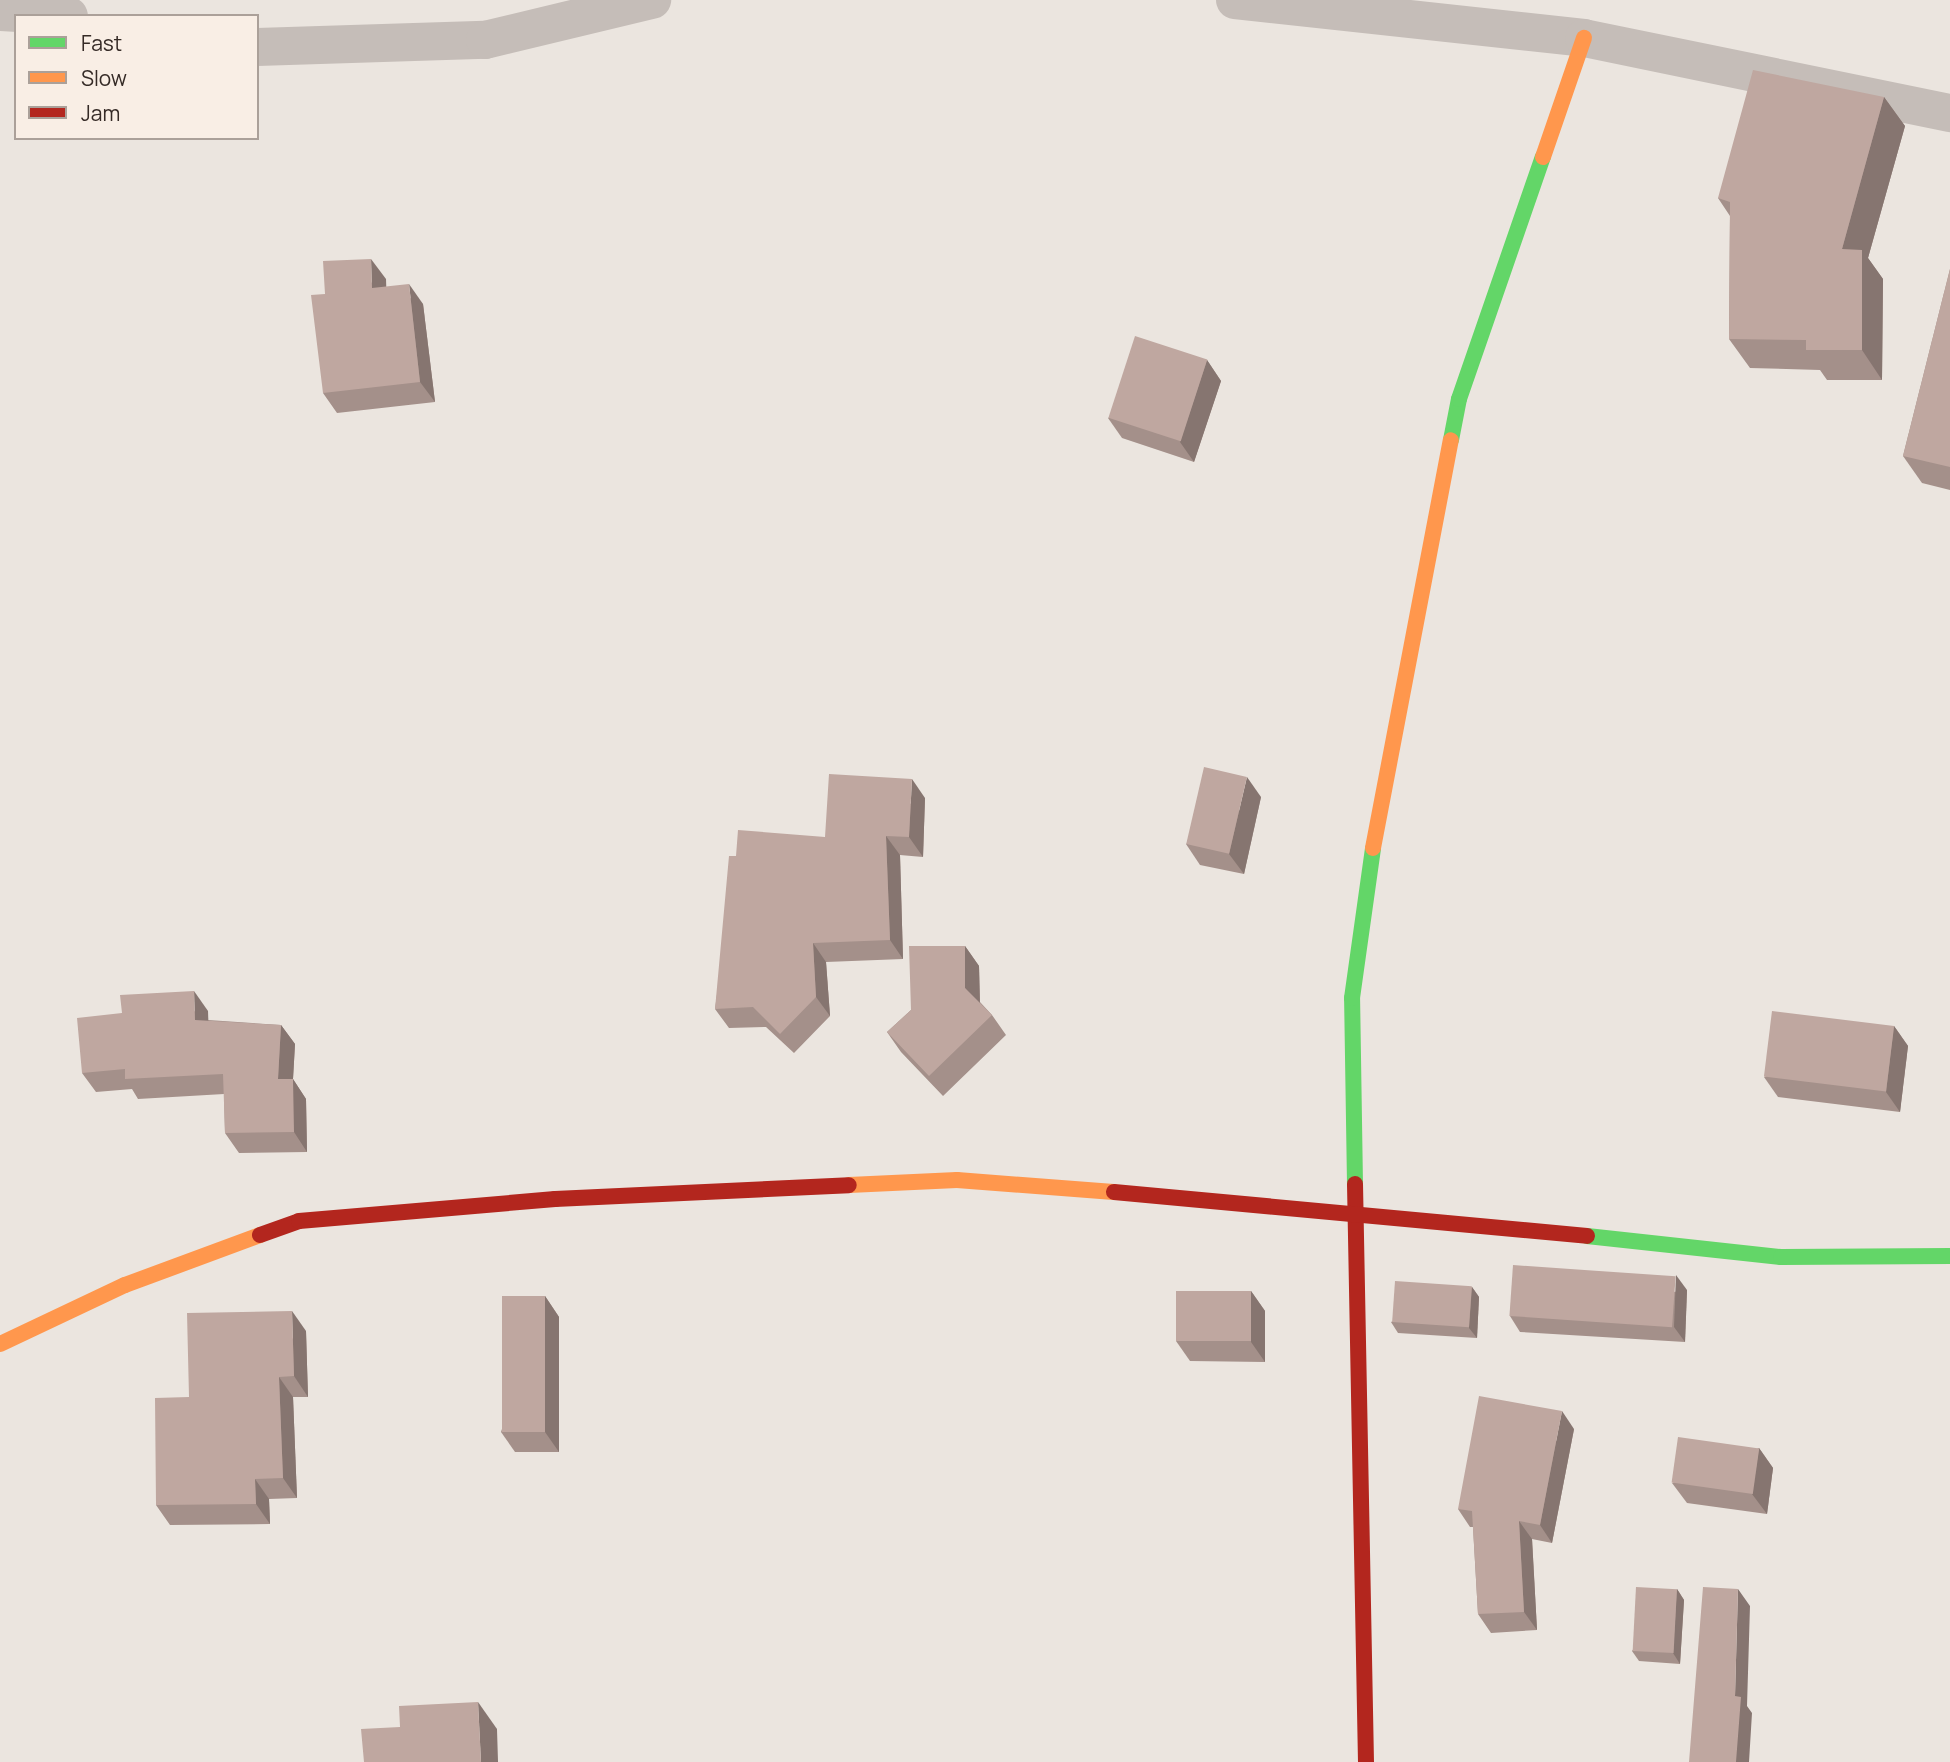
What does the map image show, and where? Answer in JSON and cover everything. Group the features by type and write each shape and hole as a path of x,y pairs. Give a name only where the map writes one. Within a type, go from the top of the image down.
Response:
{"street":[{"path":"43,0 66,14"},
{"path":"259,47 485,40 652,0"},
{"path":"1235,0 1584,38 1950,113"},
{"path":"0,12 45,14"},
{"path":"1366,1762 1352,998 1361,909 1459,399 1584,38"},
{"path":"0,1344 227,1245 299,1222 394,1210 957,1181 1355,1211 1781,1257 1950,1256"}],"building":[{"path":"1753,70 1884,97 1842,249 1862,250 1862,350 1806,350 1806,340 1729,339 1730,202 1718,198"},
{"path":"371,259 372,288 409,284 420,382 323,393 311,295 325,294 323,261"},
{"path":"1950,269 1950,467 1903,456"},
{"path":"1135,336 1207,359 1181,441 1108,418"},
{"path":"1204,767 1247,777 1229,854 1186,844"},
{"path":"829,774 912,779 909,837 886,836 890,940 813,943 816,997 780,1034 753,1007 715,1009 729,856 736,856 738,830 825,837"},
{"path":"909,946 965,946 965,988 992,1015 929,1076 887,1032 911,1010"},
{"path":"194,991 195,1020 281,1025 278,1079 293,1079 294,1132 225,1133 223,1074 125,1079 125,1069 82,1073 77,1018 122,1013 120,995"},
{"path":"1772,1011 1894,1026 1886,1091 1764,1077"},
{"path":"1513,1265 1676,1276 1672,1327 1509,1316"},
{"path":"1395,1281 1472,1286 1469,1327 1392,1322"},
{"path":"1176,1291 1251,1291 1251,1341 1176,1341"},
{"path":"502,1296 545,1296 545,1432 502,1432"},
{"path":"292,1311 294,1376 279,1377 283,1478 255,1479 256,1504 156,1505 155,1398 189,1397 187,1313"},
{"path":"1479,1396 1562,1411 1540,1525 1519,1521 1524,1612 1478,1614 1472,1511 1458,1509"},
{"path":"1678,1437 1759,1448 1753,1494 1672,1483"},
{"path":"1636,1587 1677,1589 1674,1653 1633,1651"},
{"path":"1703,1587 1738,1589 1735,1696 1741,1697 1736,1762 1689,1762"},
{"path":"478,1702 481,1762 364,1762 361,1729 400,1727 399,1706"}],"traffic: fast":[{"path":"1451,440 1459,399 1543,157"},
{"path":"1355,1184 1352,998 1373,848"},
{"path":"1587,1236 1781,1257 1950,1256"}],"traffic: slow":[{"path":"1543,157 1584,38"},
{"path":"1373,848 1451,440"},
{"path":"849,1185 957,1180 1114,1192"},
{"path":"0,1344 125,1285 260,1235"}],"traffic: jam":[{"path":"1355,1184 1366,1762"},
{"path":"260,1235 299,1221 555,1199 849,1185"},
{"path":"1114,1192 1587,1236"}]}
